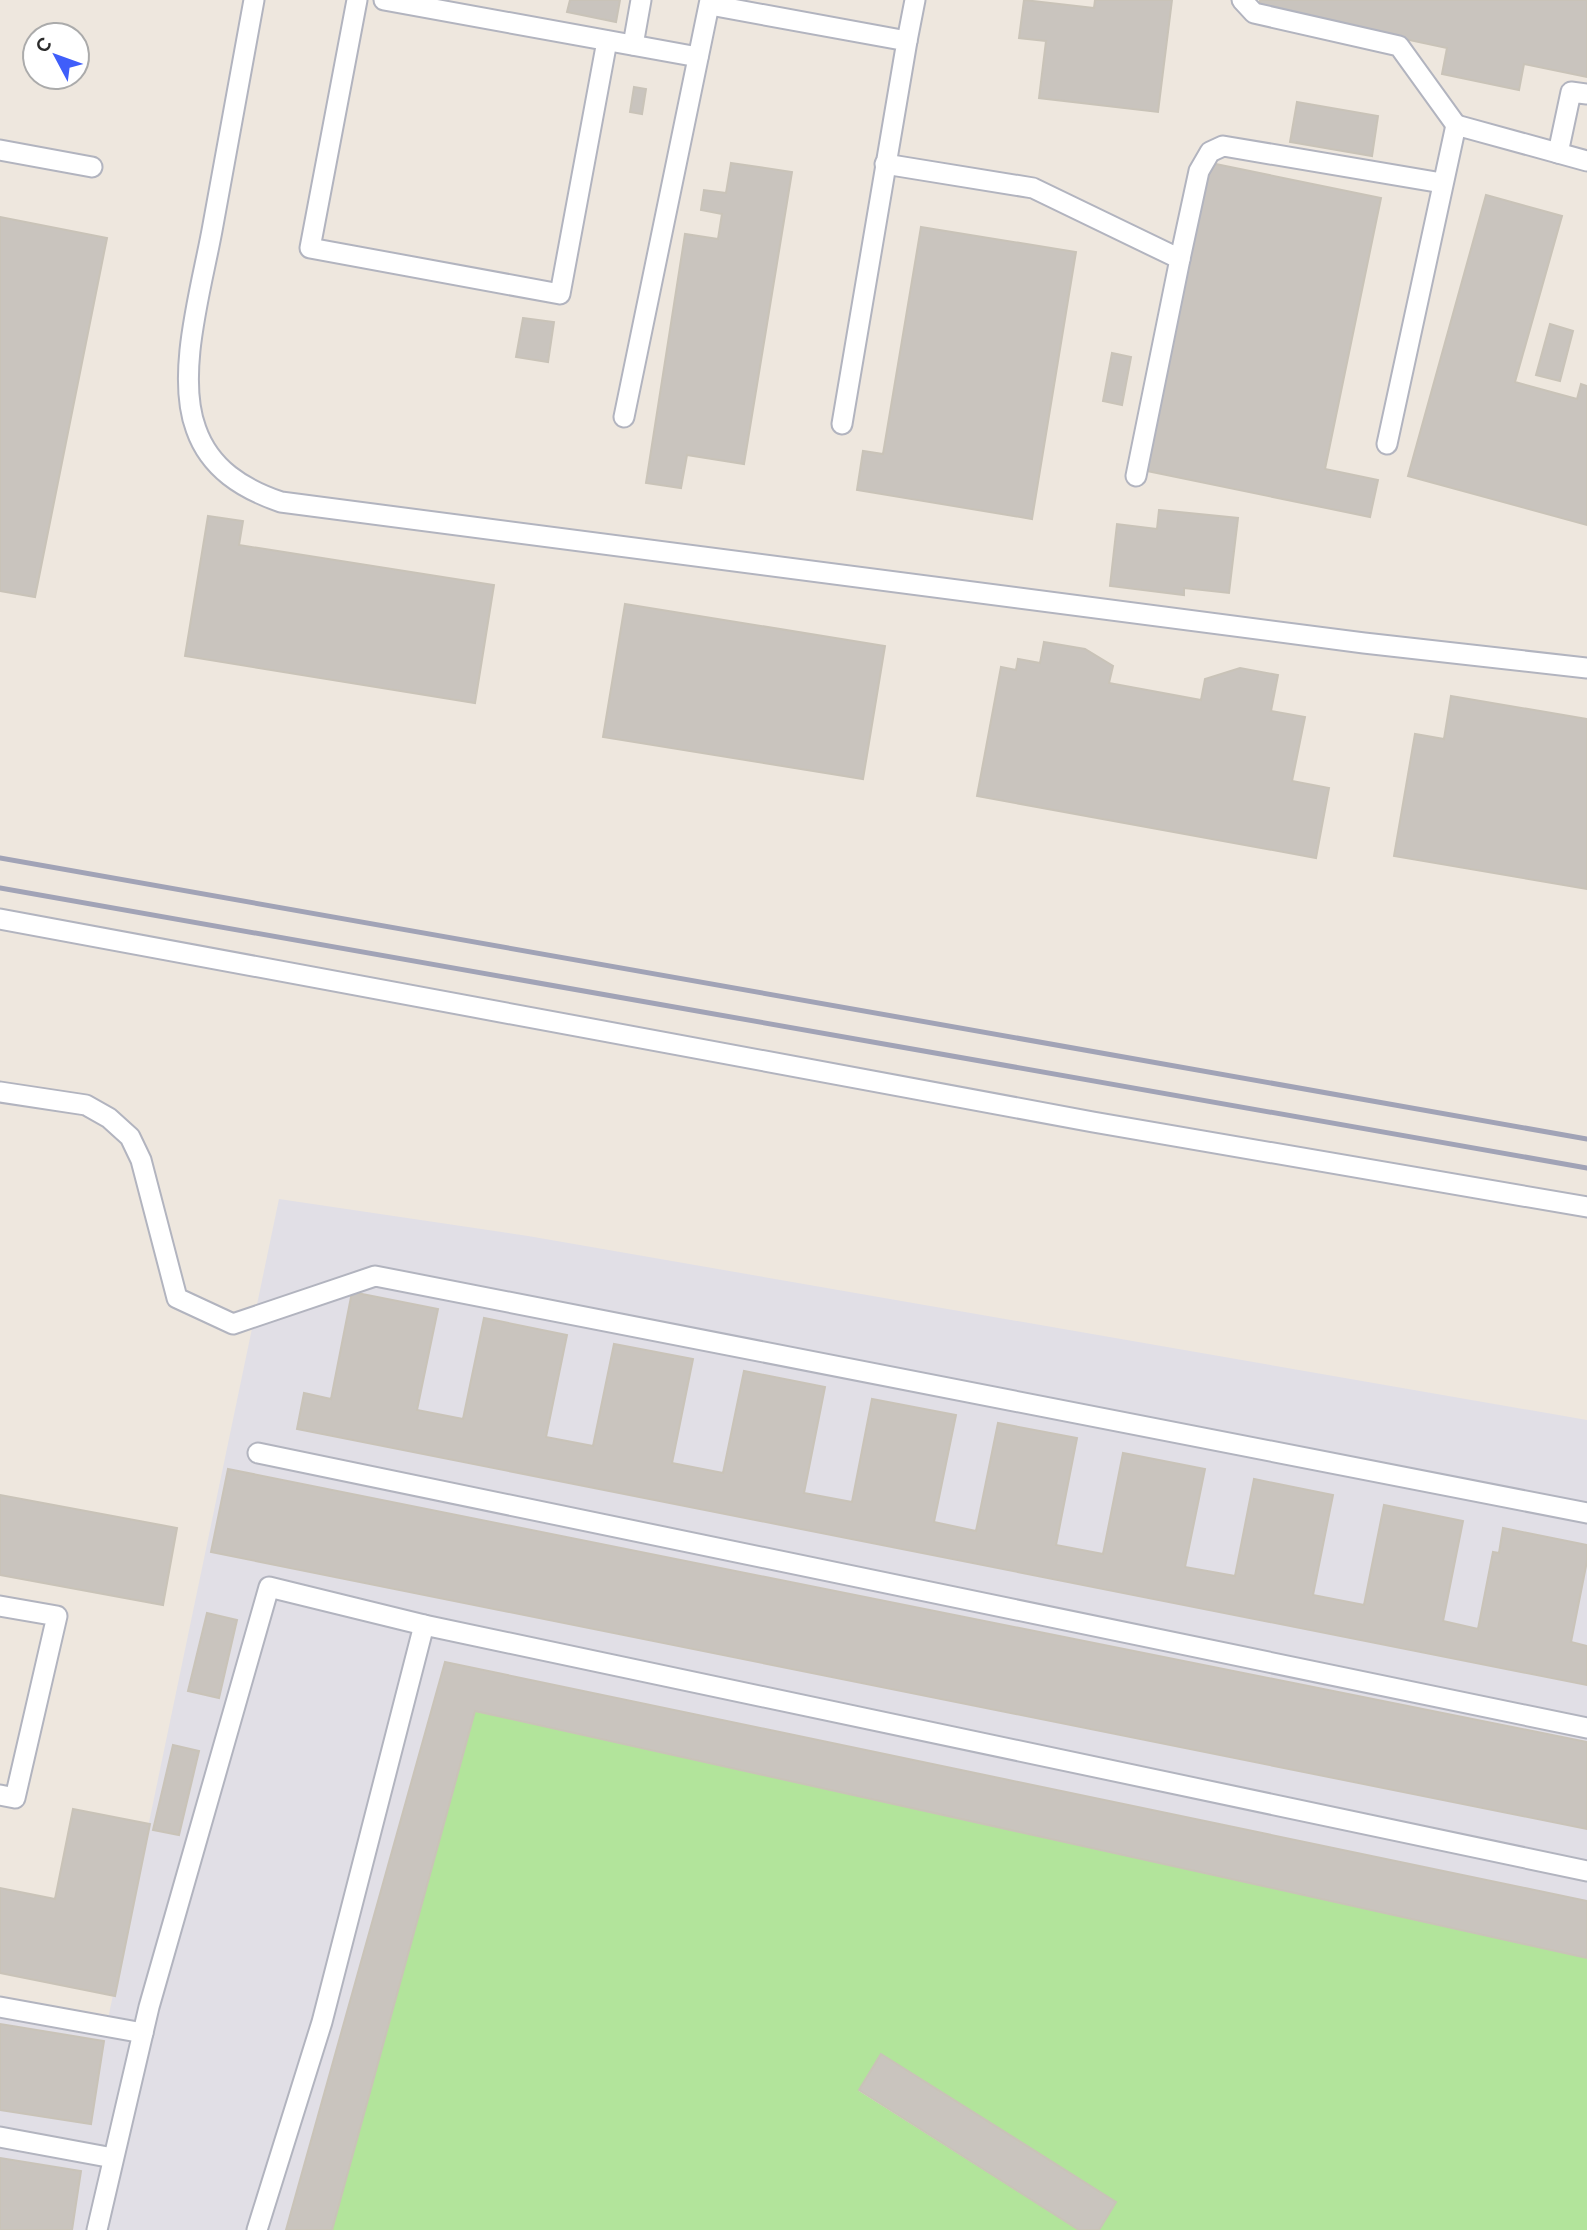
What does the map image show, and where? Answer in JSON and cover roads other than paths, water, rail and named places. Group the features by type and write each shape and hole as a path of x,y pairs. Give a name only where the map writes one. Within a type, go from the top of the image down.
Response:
{"lane":[{"path":"254,0 195,324 189,401 196,430 210,456 229,477 254,493 281,502 309,506 1336,639 1587,668"},
{"path":"357,0 310,248 560,294 607,41"},
{"path":"384,0 698,57"},
{"path":"633,45 641,0"},
{"path":"842,425 915,0"},
{"path":"1242,0 1254,13 1399,46 1455,125 1587,161"},
{"path":"624,417 710,2 907,41"},
{"path":"1558,153 1572,92 1587,94"},
{"path":"1387,444 1455,125"},
{"path":"1136,476 1199,171 1210,152 1223,146 1442,183"},
{"path":"0,150 92,167"},
{"path":"885,164 1033,188 1180,259"},
{"path":"0,919 1080,1119 1587,1207"},
{"path":"0,1092 86,1105 109,1118 130,1137 141,1160 177,1298 233,1324 375,1276 1587,1513"},
{"path":"258,1453 1587,1728"},
{"path":"97,2230 143,2033 269,1587 424,1625 1587,1871"},
{"path":"0,1605 57,1616 15,1798 0,1795"},
{"path":"257,2230 322,2022 424,1625"},
{"path":"0,2007 143,2033"},
{"path":"0,2137 113,2158"}],"railway":[{"path":"0,858 1587,1139"},
{"path":"0,888 1587,1168"}]}
